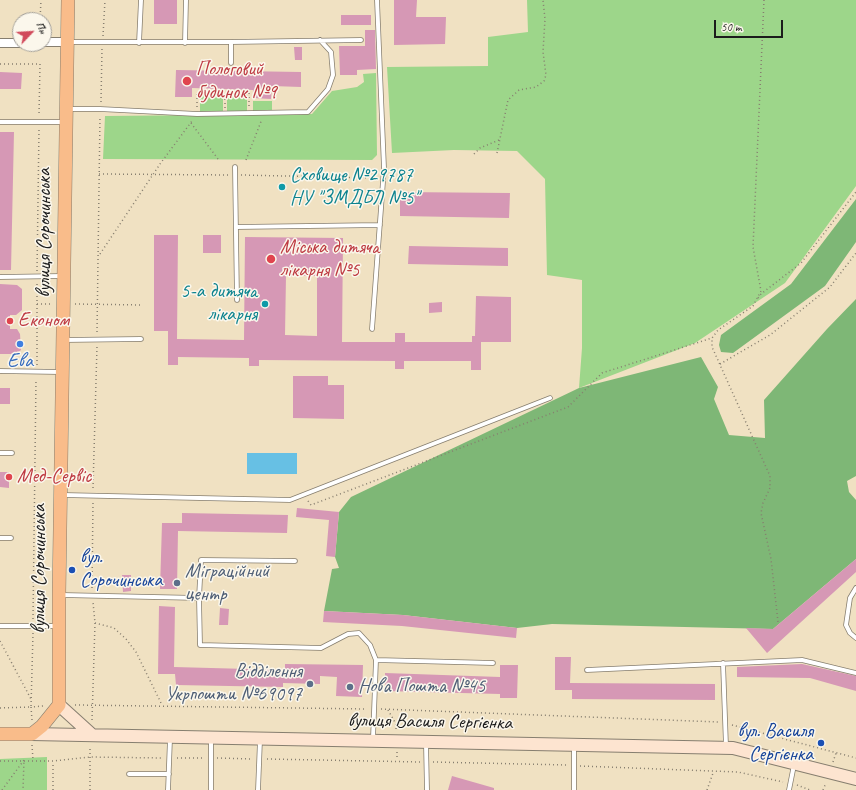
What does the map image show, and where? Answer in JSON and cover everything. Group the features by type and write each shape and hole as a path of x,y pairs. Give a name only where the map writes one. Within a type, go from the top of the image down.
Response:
{"main road":[{"name":"вулиця Сорочинська","path":"60,705 59,594 68,0"},
{"path":"32,734 42,726 60,705 90,734"},
{"name":"вулиця Василя Сергієнка","path":"0,734 90,734 260,739 733,748 795,762 856,779"}],"street":[{"path":"52,42 68,42"},
{"path":"0,43 12,43"}],"lane":[{"path":"139,43 141,0"},
{"path":"185,43 186,0"},
{"path":"372,329 384,168 377,0"},
{"path":"66,109 100,109 197,114 308,112 328,89 333,75 331,52 320,40"},
{"path":"68,42 185,43 361,40"},
{"path":"231,63 232,42"},
{"path":"0,122 65,122"},
{"path":"235,166 237,300"},
{"path":"236,227 380,225"},
{"path":"0,277 65,276"},
{"path":"64,340 141,339"},
{"path":"0,371 63,372"},
{"path":"61,495 290,500 550,398"},
{"path":"0,453 12,453"},
{"path":"0,538 11,538"},
{"path":"295,561 201,560 199,598 200,645 321,648 348,634 359,633 370,645 376,660 373,741"},
{"path":"856,588 850,598 846,625 850,633 856,638"},
{"path":"59,594 199,598"},
{"path":"0,626 60,626"},
{"path":"376,660 493,663"},
{"path":"586,670 802,660 856,673"},
{"path":"723,663 726,748"},
{"path":"168,790 170,736"},
{"path":"210,737 211,790"},
{"path":"258,790 260,739"},
{"path":"426,742 427,790"},
{"path":"574,745 574,790"},
{"path":"789,790 795,762"},
{"path":"129,774 169,774"}],"path":[{"path":"40,12 41,0"},
{"path":"90,790 90,734 93,704 95,623 92,595 93,496 100,254 100,109 105,0"},
{"path":"497,154 508,100 519,90 536,87 544,81 546,75 543,52 545,19 543,0"},
{"path":"753,306 761,291 753,247 764,0"},
{"path":"0,64 40,64 32,707 0,708"},
{"path":"100,254 160,164 197,114 197,91"},
{"path":"225,92 225,114"},
{"path":"249,93 249,114"},
{"path":"246,160 264,115"},
{"path":"191,123 218,159"},
{"path":"474,154 480,148 499,140"},
{"path":"303,495 311,505 553,413 568,407 602,373 712,338 718,330 753,306 761,294 801,264 856,192"},
{"path":"720,364 770,336 830,287 856,253"},
{"path":"37,304 143,305"},
{"path":"712,338 712,347 770,476 770,488 763,503 761,513 771,559 778,622"},
{"path":"95,623 114,628 126,639 136,652 162,705"},
{"path":"0,641 32,701"},
{"path":"93,704 374,709 714,720 856,758"},
{"path":"0,761 53,761 90,757 397,760 456,764 573,765 588,767 738,772 791,783 810,790"},
{"path":"2,790 24,760"},
{"path":"23,790 24,760"},
{"path":"53,761 53,790"},
{"path":"707,790 713,772"}],"green space":[{"path":"527,0 856,0 856,186 785,283 695,343 579,388 582,348 582,280 547,275 545,179 517,151 454,150 392,153 387,67 488,66 488,37 528,32"},
{"path":"376,73 377,155 372,160 103,159 105,116 312,114 332,91 357,87 364,82 363,74"},
{"path":"200,91 223,92 223,112 200,112"},
{"path":"227,93 247,93 247,111 227,111"},
{"path":"253,101 272,101 272,112 253,112"},
{"path":"856,199 856,242 825,286 733,353 721,352 719,345 721,335 791,284"},
{"path":"856,299 856,476 847,481 849,492 856,500 856,559 773,629 552,624 517,628 403,615 324,611 332,569 339,568 335,557 339,512 351,497 579,388 701,357 718,387 714,399 729,435 765,438 764,400 827,329"},
{"path":"47,757 47,790 0,790 0,759"}],"water":[{"path":"247,453 297,453 297,474 247,474"}],"building":[{"path":"154,0 177,0 177,24 154,24"},
{"path":"394,0 417,0 416,17 446,17 445,44 394,45"},
{"path":"341,15 371,15 371,25 341,25"},
{"path":"365,30 375,30 376,69 357,70 357,75 340,75 339,46 365,46"},
{"path":"294,47 302,47 302,60 295,60"},
{"name":"Пологовий будинок №9","path":"176,70 301,72 301,87 272,86 271,99 253,98 253,90 192,88 192,97 175,97"},
{"path":"0,72 22,73 21,89 0,89"},
{"path":"0,132 14,132 11,270 0,270"},
{"path":"400,192 510,193 509,218 400,216"},
{"name":"5-а дитяча лікарня","path":"154,235 178,235 177,339 244,340 245,237 343,238 342,342 395,342 395,333 405,333 405,342 472,342 472,336 475,336 476,296 511,297 511,342 481,342 481,370 471,370 471,361 404,361 404,369 395,369 395,361 259,360 259,366 249,366 249,358 178,357 178,365 168,365 168,331 154,331","holes":["286,276 317,276 317,336 285,335"]},
{"path":"203,235 221,235 221,253 203,253"},
{"path":"409,246 508,248 508,266 408,264"},
{"path":"0,284 17,285 22,289 22,310 16,315 10,315 10,329 17,329 20,334 21,350 16,354 0,354"},
{"path":"442,302 442,312 429,313 429,303"},
{"path":"293,376 328,376 328,385 344,385 344,419 293,418"},
{"path":"0,388 10,388 10,404 0,404"},
{"path":"0,472 9,472 9,488 0,487"},
{"path":"297,508 339,512 335,557 326,556 329,520 296,517"},
{"path":"182,513 288,515 287,533 178,531 177,589 160,589 162,523 182,523"},
{"path":"856,559 856,572 767,653 746,628 773,629"},
{"path":"122,575 131,575 131,591 123,592"},
{"path":"159,606 175,607 174,667 285,670 285,664 363,665 362,697 336,696 337,677 320,676 320,684 283,683 283,687 176,685 175,674 158,674"},
{"path":"220,608 229,609 228,625 219,625"},
{"path":"324,611 403,615 517,628 516,638 402,626 323,622"},
{"path":"555,657 571,657 570,683 715,684 715,700 572,699 572,690 555,690"},
{"path":"802,664 856,676 856,691 810,678 737,677 737,667"},
{"path":"500,665 518,665 517,698 500,698 500,694 385,691 385,673 500,677"},
{"path":"452,776 494,788 494,790 448,790"}],"place":[{"name":"Пологовий будинок №9","path":"187,81"},
{"name":"Сховище №29787 НУ \"ЗМДБЛ №5\"","path":"282,187"},
{"name":"Міська дитяча лікарня №5","path":"271,259"},
{"name":"5-а дитяча лікарня","path":"265,304"},
{"name":"Економ","path":"10,321"},
{"name":"Ева","path":"20,344"},
{"name":"Мед-Сервіс","path":"9,477"},
{"name":"вул. Сорочинська","path":"72,570"},
{"name":"Міграційний центр","path":"177,583"},
{"name":"Відділення Укрпошти №69097","path":"310,684"},
{"name":"Нова Пошта №45","path":"350,687"},
{"name":"вул. Василя Сергієнка","path":"821,743"}]}
